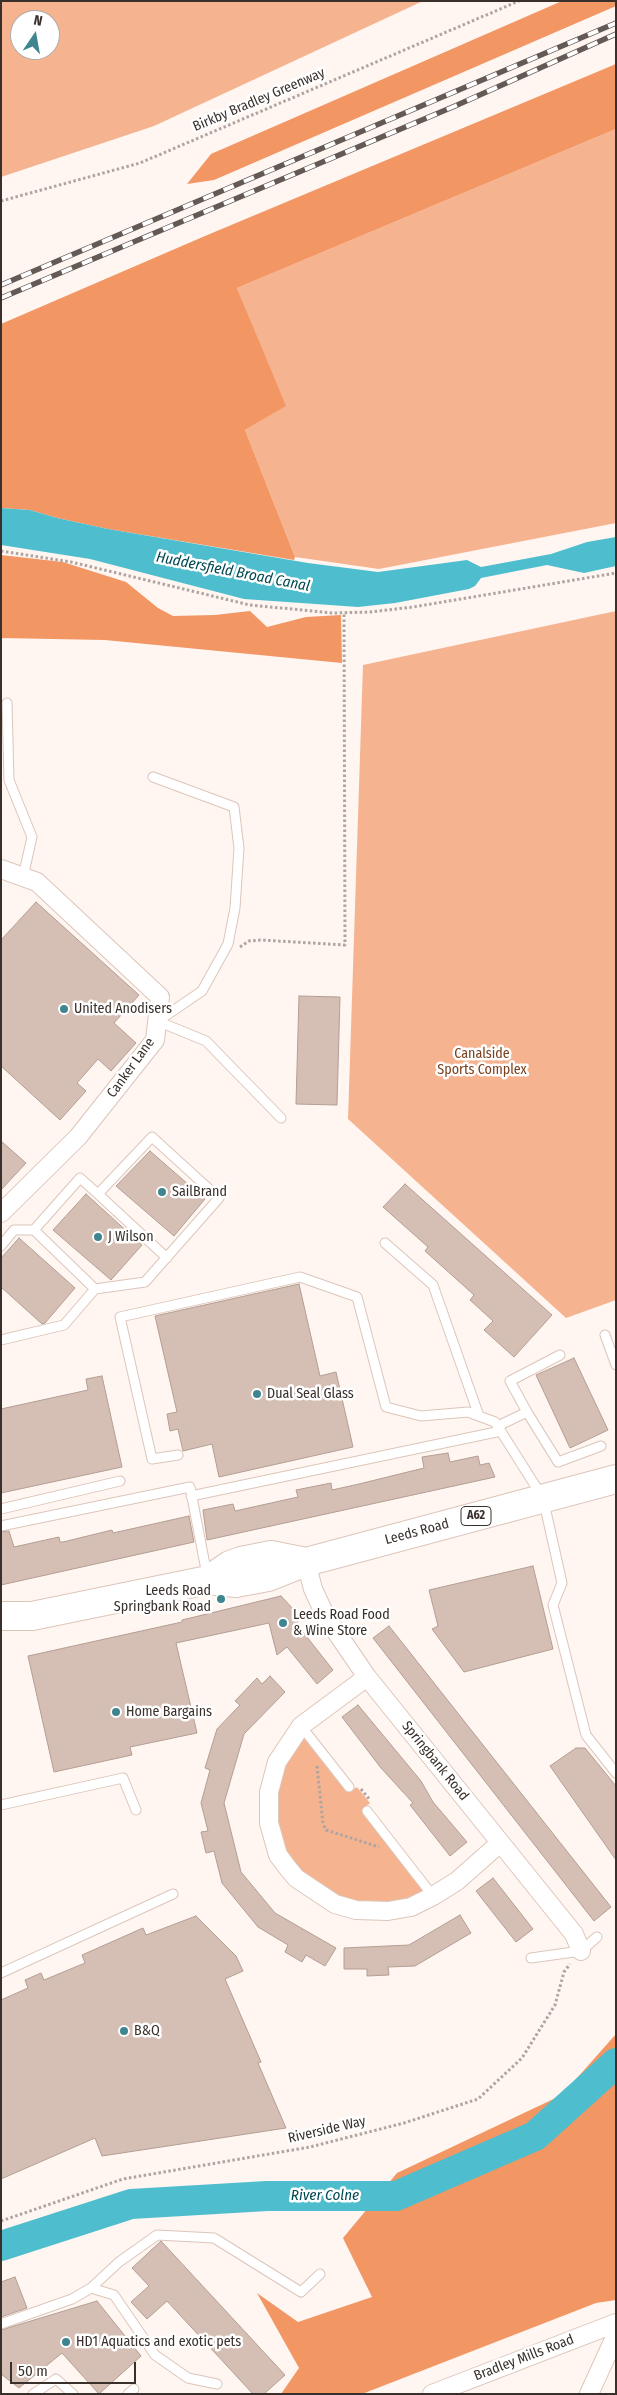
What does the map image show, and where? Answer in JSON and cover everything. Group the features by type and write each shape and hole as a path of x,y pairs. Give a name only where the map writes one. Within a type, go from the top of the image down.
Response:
{"main road":[{"name":"Leeds Road","path":"1,1616 32,1616 208,1580 230,1564 271,1555 306,1562 616,1479"},
{"name":"Leeds Road","path":"1,1633 7,1632 32,1616"}],"street":[{"name":"Canker Lane","path":"1,869 37,882 160,996 155,1040 78,1137 1,1213"},
{"name":"Springbank Road","path":"306,1562 313,1589 326,1617 367,1676 574,1934 580,1951"},
{"path":"367,1676 301,1726 277,1762 269,1792 269,1823 272,1840 278,1855 287,1867 296,1878 335,1904 356,1910 388,1911 411,1907 433,1896 457,1881 500,1843"},
{"name":"Bradley Mills Road","path":"432,2394 616,2323"},
{"path":"590,2394 616,2335"}],"lane":[{"path":"7,703 9,780 32,837 23,877"},
{"path":"153,777 234,807 239,848 235,908 228,944 202,991 157,1021"},
{"path":"157,1021 206,1041 281,1118"},
{"path":"1,1340 64,1325 95,1289 146,1282 219,1198 152,1138 98,1194"},
{"path":"34,1230 80,1178 167,1258"},
{"path":"1,1246 14,1230 34,1230 95,1289"},
{"path":"385,1243 433,1285 479,1416"},
{"path":"178,1455 152,1458 120,1317 300,1277 357,1297 386,1407 421,1416 468,1412 495,1422 543,1498 562,1583 553,1605 586,1736 616,1772"},
{"path":"605,1335 616,1364"},
{"path":"560,1355 510,1381 558,1462 601,1446"},
{"path":"191,1496 500,1429 527,1412"},
{"path":"1,1509 120,1481"},
{"path":"1,1526 190,1487 208,1580"},
{"path":"301,1726 349,1787"},
{"path":"1,1804 122,1778 136,1810"},
{"path":"367,1811 433,1896"},
{"path":"1,1973 173,1894"},
{"path":"531,1958 580,1951 597,1937"},
{"path":"1,2324 72,2299 92,2288 119,2262 157,2235 214,2238 301,2292 320,2274"},
{"path":"92,2288 114,2295 155,2355 188,2378 217,2384"},
{"path":"33,2394 56,2379 73,2394"}],"path":[{"name":"Birkby Bradley Greenway","path":"1,201 140,163 519,1"},
{"path":"1,551 71,562 250,605 344,612 412,606 616,573"},
{"path":"236,950 249,941 261,940 345,945 344,612"},
{"path":"319,1750 316,1756 323,1824 326,1830 378,1848 391,1842"},
{"path":"349,1787 356,1782 374,1805 367,1811"},
{"name":"Riverside Way","path":"1,2221 123,2179 310,2147 404,2123 478,2099 522,2058 555,2005 564,1972 580,1951"}],"green space":[{"path":"1,1 423,1 154,126 1,177"},
{"path":"616,129 616,523 379,569 295,557 245,430 285,406 237,288"},
{"name":"Canalside Sports Complex","path":"616,611 616,1300 566,1318 348,1119 363,665"},
{"path":"300,1730 349,1792 357,1787 370,1803 362,1810 426,1894 411,1902 359,1907 299,1875 275,1838 272,1794"}],"shaded area":[{"path":"562,1 616,1 616,6 214,180 187,184 211,154"},
{"path":"616,64 616,129 237,288 286,406 245,430 295,557 294,560 108,529 30,510 1,508 1,324 205,236"},
{"path":"1,555 63,562 126,582 158,608 173,616 215,615 250,611 267,627 306,617 341,615 342,663 105,640 1,638"},
{"path":"616,2034 616,2300 596,2303 362,2394 281,2394 299,2368 257,2293 298,2322 372,2297 343,2238 397,2173 562,2095"}],"water":[{"name":"Huddersfield Broad Canal","path":"1,508 30,510 108,529 308,563 378,572 467,560 481,567 551,554 587,542 616,537 616,566 584,573 547,565 481,578 475,586 469,589 395,603 358,607 244,599 90,559 1,545"}],"building":[{"name":"United Anodisers","path":"36,902 139,995 114,1023 136,1043 111,1071 98,1059 77,1083 86,1091 60,1120 1,1066 1,940"},
{"path":"299,996 340,997 337,1105 296,1104"},
{"path":"1,1141 26,1163 1,1190"},
{"path":"150,1151 205,1199 174,1236 116,1186"},
{"path":"405,1184 552,1315 514,1357 484,1330 493,1321 470,1300 474,1295 425,1251 428,1247 383,1207"},
{"name":"J Wilson","path":"86,1194 142,1245 111,1280 53,1230"},
{"path":"19,1238 75,1288 45,1323 42,1324 1,1287 1,1258"},
{"name":"Dual Seal Glass","path":"299,1284 320,1376 336,1372 353,1447 219,1477 212,1444 183,1451 178,1429 170,1431 167,1414 177,1412 155,1316"},
{"path":"574,1358 608,1430 570,1448 536,1375"},
{"path":"102,1376 122,1467 1,1493 1,1409 88,1390 86,1379"},
{"path":"448,1453 450,1462 478,1456 480,1465 489,1463 495,1477 207,1540 203,1510 233,1504 235,1511 298,1497 296,1490 331,1483 332,1490 359,1484 424,1468 422,1457"},
{"path":"189,1516 194,1542 1,1585 1,1532 9,1531 14,1547 59,1537 60,1542 63,1542 112,1530 113,1533"},
{"path":"533,1566 553,1649 464,1672 432,1629 438,1626 429,1590"},
{"name":"Home Bargains","path":"281,1596 294,1610 299,1627 333,1670 317,1684 287,1647 277,1655 269,1623 176,1643 197,1733 130,1747 132,1755 54,1772 28,1656 182,1622 182,1620"},
{"path":"389,1626 611,1907 594,1921 373,1638"},
{"path":"270,1676 285,1692 244,1734 224,1803 241,1872 275,1913 336,1948 325,1966 306,1955 302,1962 285,1952 288,1945 258,1927 222,1883 214,1851 206,1853 201,1832 208,1831 201,1803 210,1770 205,1768 217,1729 240,1705 235,1701 257,1678 262,1684"},
{"path":"358,1705 421,1781 433,1802 467,1842 450,1856 410,1805 413,1803 381,1768 342,1717"},
{"path":"576,1748 585,1748 616,1786 616,1860 550,1766"},
{"path":"493,1878 533,1929 516,1942 476,1891"},
{"path":"460,1915 471,1933 415,1966 388,1967 389,1975 367,1976 367,1969 344,1969 344,1948 409,1945"},
{"name":"B&Q","path":"196,1916 236,1956 243,1971 225,1979 261,2062 258,2063 286,2128 102,2156 95,2138 1,2179 1,2000 28,1988 25,1980 41,1973 44,1980 85,1963 82,1955 143,1928 146,1935"},
{"path":"161,2241 285,2375 264,2394 253,2394 167,2301 147,2319 131,2302 149,2286 132,2268"},
{"path":"15,2277 27,2308 1,2317 1,2282"},
{"name":"HD1 Aquatics and exotic pets","path":"97,2301 141,2356 99,2394 62,2353 19,2388 1,2374 1,2330"}],"waterway":[{"name":"River Colne","path":"1,2246 131,2204 267,2196 396,2196 535,2136 616,2063"}],"railway":[{"path":"1,285 616,23"},
{"path":"1,298 455,106 616,34"}],"place":[{"name":"United Anodisers","path":"64,1009"},
{"name":"SailBrand","path":"162,1192"},
{"name":"J Wilson","path":"98,1237"},
{"name":"Dual Seal Glass","path":"257,1394"},
{"name":"Leeds Road Springbank Road","path":"221,1599"},
{"name":"Leeds Road Food & Wine Store","path":"283,1623"},
{"name":"Home Bargains","path":"116,1712"},
{"name":"B&Q","path":"124,2031"},
{"name":"HD1 Aquatics and exotic pets","path":"66,2342"}]}
